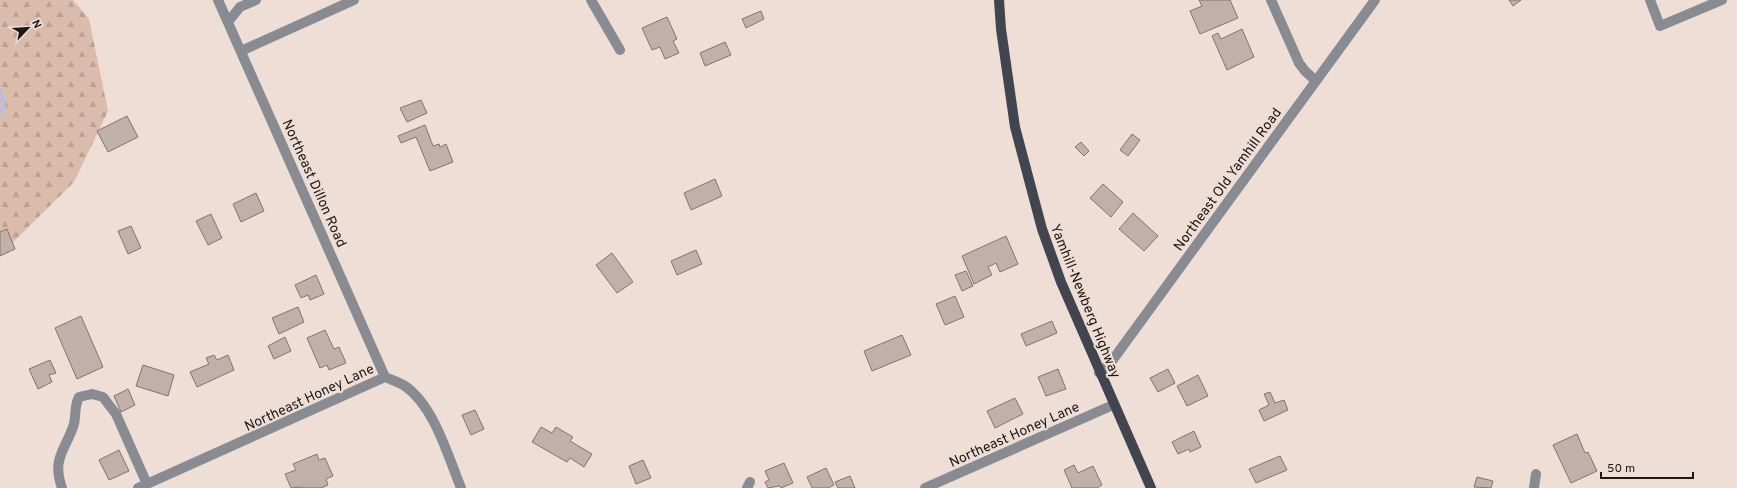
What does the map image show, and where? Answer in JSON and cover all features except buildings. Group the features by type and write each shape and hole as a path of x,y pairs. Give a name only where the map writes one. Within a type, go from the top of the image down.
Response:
{"main road":[{"name":"Yamhill-Newberg Highway","path":"999,0 1001,30 1015,127 1026,174 1042,229 1061,282 1099,373 1151,488"}],"street":[{"name":"Northeast Dillon Road","path":"218,0 378,357 385,377"},
{"path":"228,22 240,7 256,0"},
{"path":"241,51 354,0"},
{"path":"591,0 620,50"},
{"path":"1271,0 1299,63 1316,81"},
{"name":"Northeast Old Yamhill Road","path":"1099,373 1110,365 1375,0"},
{"path":"1650,0 1660,26 1722,0"},
{"name":"Northeast Honey Lane","path":"143,486 385,377 404,386 417,397 428,411 461,488"},
{"path":"62,488 57,464 74,425 74,406 79,397 92,394 103,396 116,414 143,486"},
{"name":"Northeast Honey Lane","path":"925,488 1113,405"},
{"path":"1534,488 1536,474"}],"green space":[{"path":"0,0 73,0 89,19 108,111 74,182 0,255"}],"waterway":[{"path":"0,92 4,106 0,113"}]}
